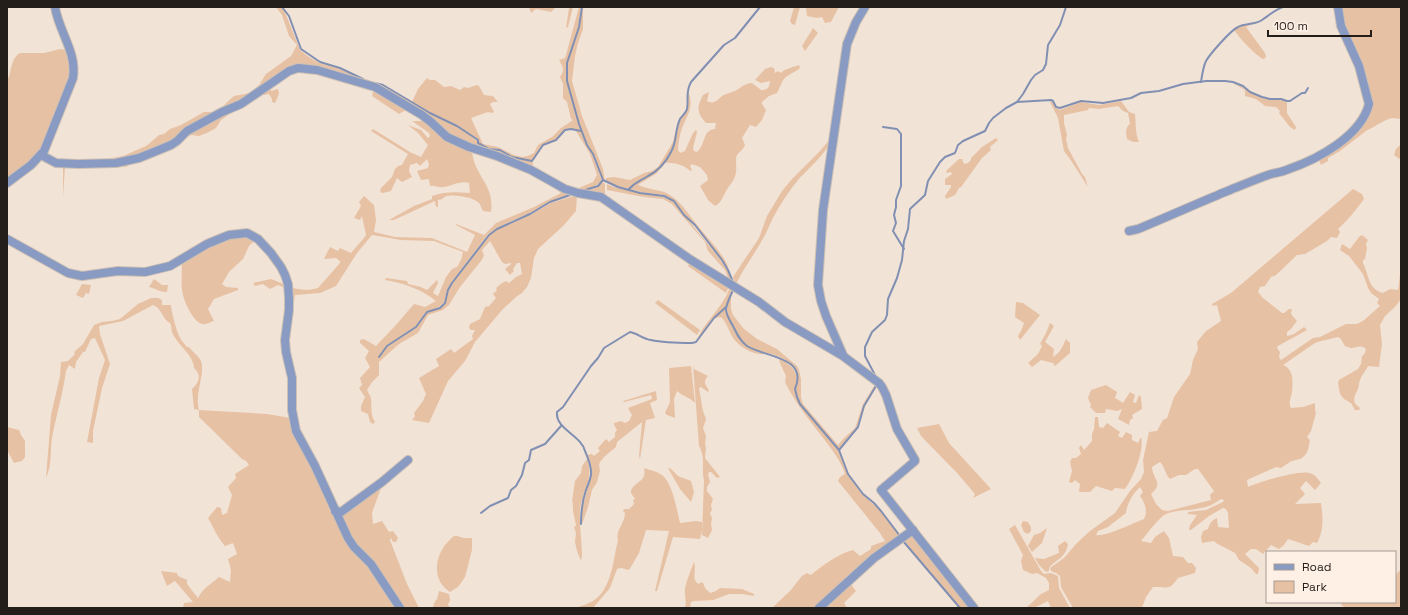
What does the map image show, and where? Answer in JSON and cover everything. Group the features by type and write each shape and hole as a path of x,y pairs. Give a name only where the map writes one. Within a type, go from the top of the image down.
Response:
{"street":[{"path":"7,183 31,165 44,151 71,82 74,70 71,51 57,18 55,7"},
{"path":"843,356 821,300 818,285 822,210 847,44 856,22 865,7"},
{"path":"1129,231 1138,229 1225,192 1313,159 1335,146 1354,130 1367,110 1369,104 1359,66 1341,26 1338,7"},
{"path":"41,155 56,163 78,164 116,163 139,158 171,145 187,131 222,112 241,104 289,71 298,68 317,70 381,90 426,118 447,137 469,147 497,156 531,170 578,194 601,197 692,260 758,302 785,322 843,356 879,383 886,394 898,429 915,460 881,490 974,608"},
{"path":"7,239 75,276 118,272 145,272 170,266 207,244 228,235 247,234 258,239 271,253 285,275 290,298 285,340 292,378 293,420 296,431 315,466 335,512 354,548 371,564 400,608"},
{"path":"335,512 341,512 354,504 408,460"},
{"path":"820,608 874,558 913,530"}],"green space":[{"path":"276,7 281,7 285,12 300,50 309,57 319,63 340,69 361,79 383,86 430,113 457,126 478,143 489,149 499,150 511,157 533,162 532,169 448,135 382,89 304,66 274,79 171,143 116,161 86,160 101,160 123,156 146,146 159,135 164,134 170,129 181,125 204,112 212,112 223,106 234,96 250,93 259,85 266,74 291,56 297,45 289,36 282,15"},
{"path":"529,7 556,7 551,12 536,9 531,13"},
{"path":"565,7 573,7 568,27 566,28 569,8"},
{"path":"579,7 581,8 578,27 567,63 566,73 568,87 581,130 565,130 556,139 543,145 532,161 512,156 500,149 490,148 479,143 478,140 457,125 412,102 418,89 427,78 430,80 435,80 444,87 451,86 460,90 464,87 468,88 477,85 484,95 493,96 498,102 493,102 490,104 494,112 488,112 471,118 483,144 498,147 514,155 522,157 534,153 538,145 552,137 561,128 573,120 571,119 567,102 563,98 563,84 560,77 563,72 563,68 559,60 565,58"},
{"path":"582,7 583,29 575,56 572,81 582,116 603,169 605,182 579,123 567,81 567,64 579,27"},
{"path":"794,7 800,7 795,25 790,21"},
{"path":"839,7 831,22 825,23 822,17 817,18 807,16 806,8"},
{"path":"1339,7 1401,7 1401,119 1392,118 1386,120 1366,131 1340,151 1328,158 1328,161 1321,165 1318,158 1324,155 1369,110"},
{"path":"1254,23 1246,27 1265,53 1266,57 1264,59 1257,55 1248,46 1234,29"},
{"path":"813,28 818,33 805,51 802,46"},
{"path":"60,49 68,50 72,70 42,150 7,181 7,78 9,77 15,57 20,53 44,53"},
{"path":"799,65 800,68 784,80 777,93 769,96 762,102 766,110 762,120 756,127 750,125 742,138 745,145 736,157 735,178 722,200 717,205 715,206 708,200 700,186 708,180 707,175 700,167 692,164 690,166 692,170 690,171 679,164 665,163 657,173 638,185 670,195 684,207 718,249 729,269 674,200 663,195 641,192 617,186 606,181 606,178 614,177 630,180 658,167 673,142 680,120 687,109 687,89 691,105 681,131 678,150 680,153 685,151 693,133 696,130 697,132 693,148 694,151 697,152 702,146 708,132 715,129 716,123 706,123 700,116 698,109 703,95 709,92 707,101 715,102 724,95 752,83 761,90 765,90 769,87 770,81 761,83 755,80 765,69 771,67 774,68 775,73 778,71 781,73 787,69"},
{"path":"1233,83 1262,98 1287,102 1287,113 1296,127 1295,130 1290,127 1276,107 1265,106 1256,99 1245,96 1245,90"},
{"path":"270,86 271,91 278,89 279,91 275,103 272,102 269,94 263,95 231,113 221,120 216,128 209,132 199,136 192,135 186,137 164,152 140,162 128,164 127,167 65,167 63,197 63,165 117,164 183,136"},
{"path":"374,88 409,108 399,114 372,96"},
{"path":"1121,101 1129,112 1135,114 1136,132 1139,142 1133,142 1127,139 1126,133 1128,125 1130,124 1128,113 1123,111 1118,106 1099,109 1089,108 1088,110 1064,115 1068,148 1085,177 1088,187 1064,151 1058,118 1050,102 1053,102 1056,108 1060,110 1081,102 1099,105"},
{"path":"427,120 439,130 541,179 472,152 477,168 488,188 491,212 483,211 479,203 473,199 463,196 450,195 438,200 438,207 436,207 435,201 394,220 389,220 414,206 432,199 432,196 437,194 456,192 470,193 469,183 466,182 440,187 430,186 429,179 421,180 417,171 428,168 429,164 427,159 420,166 417,163 410,165 409,171 412,177 402,182 397,178 391,191 383,193 380,192 381,188 392,177 395,169 402,165 408,154 371,131 373,129 410,152 421,157 428,145 418,133 408,125 421,130 428,138 430,136 429,133 412,121"},
{"path":"576,131 581,131 592,154 602,181 593,187 581,191 574,190 593,182 597,175 590,154"},
{"path":"832,137 823,154 798,180 785,197 735,286 733,277 759,238 767,216 782,191"},
{"path":"996,138 998,140 990,147 991,150 982,158 955,195 946,199 945,196 951,185 945,185 945,179 952,174 951,172 946,173 947,170 959,159 962,159 964,164 968,163 982,147"},
{"path":"1401,144 1401,160 1394,155 1396,149"},
{"path":"603,182 605,184 605,198 579,192 595,188"},
{"path":"607,184 614,187 660,196 673,201 719,258 729,273 732,281 730,283 725,270 708,251 705,242 672,204 663,199 607,190"},
{"path":"551,185 574,193 550,202 497,228 488,234 451,283 444,302 439,307 426,312 415,327 386,346 379,356 380,357 387,347 416,328 427,313 440,308 445,303 453,283 489,235 498,229 530,215 551,203 577,195 576,211 563,226 538,249 534,258 531,278 527,287 503,309 475,342 465,361 448,381 429,423 412,420 415,416 414,413 423,401 426,394 419,378 439,366 436,359 451,349 454,353 473,339 472,336 475,330 471,330 469,328 470,324 480,319 485,307 489,306 496,298 493,294 497,290 496,288 506,281 509,283 522,274 520,263 517,263 513,269 514,271 510,275 505,269 511,263 505,264 502,262 490,241 482,250 484,256 481,261 460,287 449,305 443,310 428,315 418,333 399,344 379,362 379,375 367,390 371,398 372,414 375,422 373,424 370,422 368,414 361,411 361,406 365,397 359,388 362,385 360,378 370,367 365,358 369,351 360,343 360,340 364,339 376,346 414,304 425,307 436,301 418,290 385,280 386,278 407,281 408,284 427,290 437,280 438,283 433,293 438,296 446,277 452,269 457,267 463,252 434,241 401,240 372,235 357,253 336,286 320,293 295,295 287,352 290,287 304,290 318,288 340,263 340,261 336,258 324,259 330,247 338,251 340,248 351,253 364,238 366,235 362,216 360,220 354,218 361,206 359,202 364,196 374,205 376,220 374,232 395,237 432,238 467,252 475,235 456,224 484,235 496,223 534,207 561,193"},
{"path":"1353,189 1362,194 1364,199 1352,215 1338,229 1340,232 1337,238 1331,237 1305,254 1297,255 1276,275 1271,277 1265,286 1260,287 1258,292 1263,298 1282,313 1292,309 1291,314 1297,321 1287,332 1287,336 1294,334 1304,327 1307,330 1278,346 1277,348 1280,352 1279,357 1281,360 1313,338 1320,337 1346,324 1357,324 1363,321 1380,306 1377,303 1379,299 1371,293 1363,274 1349,256 1340,250 1342,244 1350,249 1362,235 1368,240 1363,263 1374,288 1383,293 1390,289 1398,290 1401,267 1401,299 1385,316 1380,325 1382,344 1379,367 1368,366 1359,382 1354,401 1360,408 1359,410 1355,410 1351,403 1344,399 1340,394 1338,383 1339,380 1358,369 1366,349 1362,347 1351,348 1345,346 1338,337 1317,342 1312,345 1283,365 1287,367 1292,376 1291,408 1303,407 1315,403 1316,413 1311,431 1307,437 1310,440 1308,450 1300,459 1290,462 1281,468 1276,467 1247,480 1248,487 1297,473 1313,474 1321,483 1315,490 1306,481 1300,488 1305,494 1295,504 1321,503 1322,528 1317,543 1313,542 1309,546 1288,539 1279,549 1271,545 1263,554 1256,549 1251,549 1245,554 1259,568 1258,574 1256,574 1251,568 1239,560 1235,553 1214,541 1202,543 1201,537 1203,531 1208,529 1211,522 1215,519 1217,518 1218,527 1229,528 1228,513 1226,509 1223,508 1189,530 1190,525 1197,515 1188,514 1188,512 1206,510 1223,502 1224,500 1221,499 1212,505 1192,510 1170,512 1153,526 1141,541 1151,543 1155,537 1164,531 1169,538 1173,556 1183,557 1188,563 1192,563 1196,568 1195,573 1178,578 1170,587 1153,587 1146,597 1142,608 1073,608 1061,587 1060,576 1051,571 1050,568 1064,558 1090,531 1115,513 1130,491 1141,479 1144,472 1143,460 1149,432 1157,431 1163,420 1167,418 1174,397 1190,374 1193,360 1198,349 1197,342 1206,331 1221,321 1217,305 1213,306 1212,304 1231,293","holes":["1160,462 1170,479 1179,475 1186,475 1195,469 1198,469 1214,491 1210,495 1211,500 1168,511 1162,510 1156,504 1151,494 1157,487 1157,481 1152,467","1140,487 1143,492 1140,496 1145,504 1146,510 1144,519 1113,532 1096,535 1098,531 1108,527 1126,513 1131,499"]},
{"path":"240,235 256,239 249,246 243,259 229,272 222,284 226,287 238,288 238,290 214,299 208,309 214,321 202,324 195,319 184,299 182,287 182,262 209,245"},
{"path":"691,261 729,286 726,293 688,266"},
{"path":"154,279 162,285 168,285 167,292 162,292 149,287"},
{"path":"271,279 286,285 287,289 278,285 270,289 263,284 255,286 253,283"},
{"path":"82,284 91,285 89,294 86,293 83,298 76,295"},
{"path":"730,286 733,288 726,306 714,318 697,340 705,326 724,300"},
{"path":"731,296 731,309 733,315 743,328 757,339 777,349 797,366 801,379 801,397 803,404 838,445 855,428 863,404 875,383 876,386 864,406 857,427 839,449 800,403 795,389 797,383 797,373 792,365 783,358 754,350 747,346 739,337 727,312"},
{"path":"151,298 158,298 162,300 162,305 171,305 179,337 200,359 202,369 198,396 199,410 194,409 192,389 198,382 198,373 194,368 188,354 174,337 170,323 165,319 156,306 153,305 123,321 99,326 100,334 110,364 102,388 93,431 93,443 87,442 99,378 105,360 95,338 91,339 85,352 83,352 76,362 75,369 69,365 66,371 52,438 50,463 46,478 51,415 60,376 61,362 68,361 75,354 74,352 83,344 94,325 120,319 138,304"},
{"path":"658,300 700,330 697,335 655,303"},
{"path":"1016,302 1023,303 1040,315 1020,340 1018,336 1024,323 1015,317"},
{"path":"726,308 730,322 742,341 755,351 767,354 758,354 744,348 736,342 722,318 715,318"},
{"path":"1050,323 1054,326 1045,342 1054,349 1053,357 1062,347 1066,339 1070,343 1070,353 1055,366 1053,363 1041,360 1032,367 1028,363 1038,354 1042,346 1040,344"},
{"path":"779,358 792,367 796,374 797,379 794,389 800,404 838,450 848,475 862,494 881,511 900,537 817,608 772,608 790,591 802,576 807,573 810,575 812,574 842,554 853,550 860,556 871,549 871,546 885,541 838,481 840,477 845,474 841,465 834,452 793,397 785,382 786,376"},
{"path":"691,366 695,403 677,391 674,399 675,418 667,415 665,413 670,402 669,368"},
{"path":"693,366 694,369 708,376 705,382 709,391 708,392 701,387 699,388 706,419 703,428 706,436 705,458 720,477 717,478 711,472 709,472 708,475 710,482 707,487 707,491 713,499 711,505 712,510 710,513 712,518 712,530 708,538 702,535 704,480 703,459 699,446"},
{"path":"1106,385 1117,392 1115,398 1123,403 1130,392 1135,395 1133,402 1136,403 1139,395 1141,397 1142,409 1132,415 1133,418 1130,420 1129,425 1118,419 1122,409 1117,411 1106,409 1105,413 1096,413 1090,407 1091,405 1088,398 1091,390"},
{"path":"656,391 657,400 650,403 655,418 646,420 640,459 642,422 617,442 616,447 600,462 600,471 597,482 592,490 582,524 581,511 592,474 591,465 587,455 592,454 594,456 600,451 598,448 606,439 609,442 615,437 617,430 614,423 621,421 625,423 629,421 632,415 628,408 652,399 651,395 623,401"},
{"path":"199,410 267,414 291,418 333,513 372,567 399,608 183,608 184,603 193,602 175,581 167,586 161,571 177,573 178,576 187,580 187,584 198,598 205,588 219,577 230,582 231,570 228,559 237,554 233,543 225,546 222,543 208,518 217,507 221,508 222,515 227,513 232,495 228,487 236,478 235,474 249,465 199,417"},
{"path":"1095,417 1098,417 1099,427 1103,428 1107,423 1120,432 1118,436 1122,438 1126,432 1132,435 1132,440 1138,443 1141,437 1142,443 1140,456 1135,471 1125,489 1115,488 1112,491 1096,486 1090,492 1079,492 1080,484 1075,480 1072,483 1069,482 1072,471 1070,462 1072,458 1076,458 1081,454 1079,448 1081,445 1084,450 1092,441"},
{"path":"939,424 949,443 991,489 973,498 975,494 921,436 917,428"},
{"path":"7,427 19,430 25,441 25,457 22,461 14,463 7,450"},
{"path":"587,459 589,466 589,479 580,511 581,561 575,542 576,533 574,527 576,526 572,501 575,481 581,473 582,466"},
{"path":"644,468 658,472 666,479 674,497 680,523 696,521 702,522 700,539 673,537 657,591 655,591 669,531 646,530 639,553 629,570 621,568 617,569 610,588 593,608 575,608 593,601 599,596 608,582 613,565 618,533 625,517 625,513 623,511 624,509 629,509 634,504 633,500 635,499 631,493 631,490 643,478 645,473"},
{"path":"668,468 670,468 678,476 691,481 694,492 691,502 680,489"},
{"path":"382,485 372,513 373,524 382,521 389,532 393,531 398,538 396,542 393,542 391,538 390,540 407,584 419,608 403,608 352,542 341,514"},
{"path":"1023,521 1028,522 1031,527 1031,531 1028,534 1024,532 1021,525"},
{"path":"1015,525 1041,571 1044,574 1051,573 1058,576 1059,588 1070,608 1051,608 1048,601 1034,608 1026,608 1041,594 1049,590 1049,583 1046,578 1037,573 1032,574 1023,570 1021,561 1023,555 1009,529"},
{"path":"1047,528 1042,543 1032,552 1028,546 1034,535"},
{"path":"912,532 971,608 960,608 924,566 904,540"},
{"path":"454,536 472,538 472,550 465,577 458,587 450,592 440,582 437,564 441,551"},
{"path":"1065,541 1068,544 1065,553 1049,568 1049,571 1046,572 1035,558 1044,559 1059,553 1058,546"},
{"path":"694,562 694,577 696,582 698,584 702,582 710,593 720,588 742,589 754,594 754,596 729,594 713,600 694,601 691,602 690,608 685,608 685,588"},
{"path":"1401,569 1401,608 1346,608 1341,605 1342,603 1396,603 1396,575"},
{"path":"850,583 856,591 844,603 847,608 824,608"},
{"path":"439,591 449,594 450,600 448,605 451,608 433,608"}],"waterway":[{"path":"282,7 289,16 301,49 320,62 340,68 363,79"},
{"path":"582,7 579,27 567,63 567,81 579,124 603,180 618,187 640,193 664,196 674,201 722,260 733,282"},
{"path":"628,190 635,183 655,172 667,159 673,148 678,123 687,109 688,92 691,82 724,45 735,38 760,7"},
{"path":"1017,102 1035,75 1043,70 1046,64 1048,45 1060,25 1066,7"},
{"path":"1201,82 1206,61 1216,48 1235,29 1259,22 1283,7"},
{"path":"876,377 865,356 865,347 872,332 885,320 887,315 888,299 897,278 902,260 910,209 925,195 928,181 940,162 945,157 955,153 958,145 963,141 985,131 993,118 1006,108 1017,102 1051,100 1056,107 1060,108 1081,101 1103,103 1131,98 1141,93 1159,91 1183,84 1206,81 1233,82 1262,97 1287,101 1290,101 1302,93 1305,93 1308,88"},
{"path":"375,83 383,85 430,113 457,126 478,140 478,143 489,149 500,150 512,157 532,161 543,145 556,140 565,130 571,129 581,131"},
{"path":"883,127 897,129 901,134 901,186 896,200 894,215 896,223 893,231 904,249"},
{"path":"582,191 598,186 603,180"},
{"path":"379,357 387,346 416,327 427,312 440,308 445,303 448,290 452,283 489,235 497,229 530,214 550,202 573,194"},
{"path":"734,288 727,304 726,311 728,318 742,342 754,350 782,359 796,370 798,378 795,389 800,404 839,450 848,474 863,494 874,503 900,536"},
{"path":"581,524 583,502 591,475 590,466 583,445 560,423 557,418 557,412 563,407 604,348 630,332 656,341 676,343 696,342 714,318 726,307"},
{"path":"839,450 858,427 864,406 876,386"},
{"path":"481,513 490,506 508,498 511,490 516,486 522,475 525,463 529,460 531,450 545,444 561,426"},
{"path":"903,541 960,608"}]}
